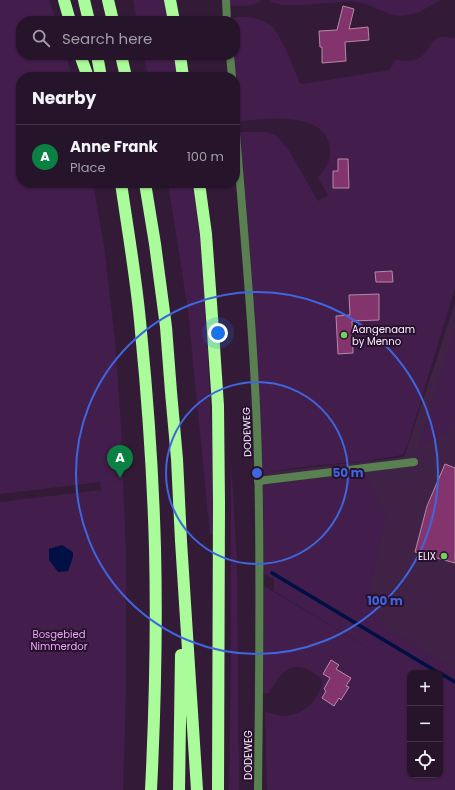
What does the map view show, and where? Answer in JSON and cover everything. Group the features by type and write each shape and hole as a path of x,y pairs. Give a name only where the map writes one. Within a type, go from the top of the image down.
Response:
{"highway":[{"path":"64,0 69,16"},
{"path":"84,0 89,16"},
{"path":"108,0 112,16"},
{"path":"170,0 173,16"},
{"path":"82,60 86,72"},
{"path":"97,60 100,72"},
{"path":"122,60 125,72"},
{"path":"181,60 182,72"},
{"path":"122,188 136,283 151,456 155,548 155,624 151,790"},
{"path":"146,188 166,327 177,459 182,618 179,790"},
{"path":"201,188 206,234 218,406 218,790"},
{"path":"180,541 197,790"}],"street":[{"path":"226,0 227,16"},
{"path":"230,60 232,72"},
{"name":"DODEWEG","path":"240,188 253,361 258,481 258,790"},
{"path":"258,481 414,462"}],"shaded area":[{"path":"455,303 455,684 443,675 443,670 431,670 263,571 261,473 404,457"},
{"path":"62,545 73,552 73,557 68,571 58,572 49,560 49,549"}],"green space":[{"name":"Bosgebied Nimmerdor","path":"0,0 49,0 54,16 16,16 16,60 67,60 71,72 16,72 16,188 94,188 104,246 115,340 121,426 126,555 126,688 123,790 0,790 0,502 101,490 100,482 0,494"},
{"path":"133,0 167,0 170,16 136,16"},
{"path":"229,0 260,0 260,2 236,6 229,5"},
{"path":"271,0 440,0 418,13 398,16 366,4 353,1 282,5 270,2"},
{"path":"240,17 260,19 274,29 287,52 300,83 303,84 390,70 395,60 406,61 421,57 434,40 438,38 455,38 455,288 407,446 403,454 358,462 318,465 261,473 240,162 240,132 266,132 275,135 288,149 318,201 328,195 318,178 329,160 329,144 323,132 312,125 298,120 266,119 240,122 240,72 235,72 233,60 240,60"},
{"path":"145,60 179,60 180,72 147,72"},
{"path":"169,188 196,188 206,297 214,485 213,534 210,535 188,310"},
{"path":"455,327 455,427 418,449"},
{"path":"231,462 237,562 239,790 229,790 231,670"},
{"path":"365,475 370,480 385,514 370,590 375,610 386,627 455,669 455,790 267,790 265,712 284,716 304,710 314,701 323,682 320,678 307,669 296,667 291,668 277,680 269,693 263,694 264,586 384,657 274,591 274,579 264,574 265,525 262,486"}],"building":[{"path":"343,6 354,9 349,29 368,27 369,40 345,42 346,61 322,63 322,47 320,47 319,31 337,30"},
{"path":"338,159 348,159 349,188 333,188 333,171 338,171"},
{"path":"392,271 393,282 376,282 375,272"},
{"path":"379,294 379,320 352,321 353,353 338,354 336,316 350,315 349,295"},
{"path":"445,464 455,468 455,563 415,552 427,506"},
{"path":"331,660 339,665 336,669 351,678 346,686 349,687 341,700 339,698 334,706 322,698 326,691 324,689 330,678 323,674"}],"waterway":[{"path":"272,573 434,670"},
{"path":"443,675 455,682"}],"place":[{"name":"Aangenaam by Menno","path":"344,335"},
{"name":"Anne Frank","path":"120,478"},
{"name":"ELIX","path":"444,556"}]}
